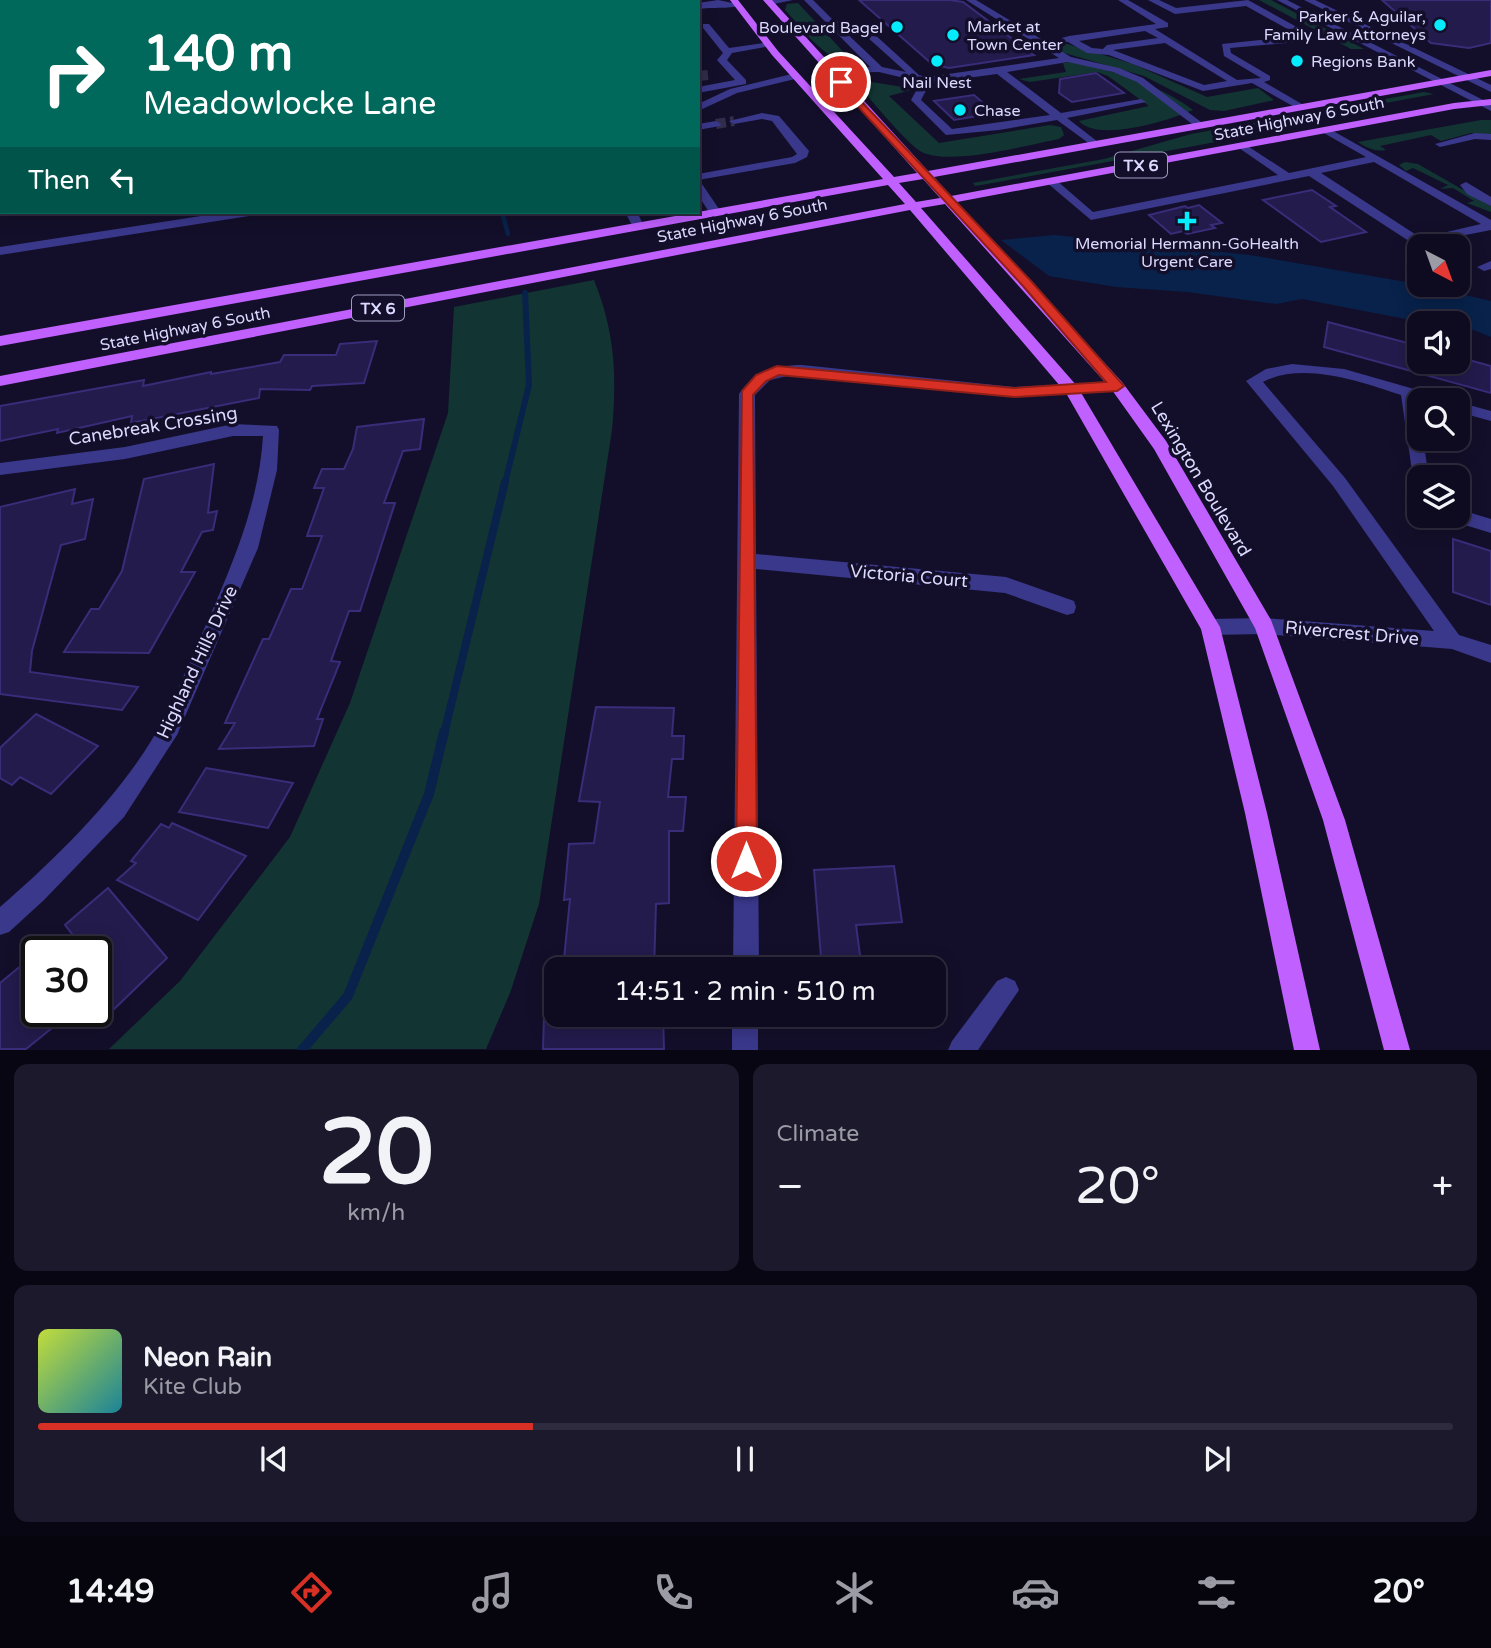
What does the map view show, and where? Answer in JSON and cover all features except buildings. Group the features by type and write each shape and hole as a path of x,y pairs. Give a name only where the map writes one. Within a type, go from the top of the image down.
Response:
{"main road":[{"name":"Lexington Boulevard","path":"765,2 1027,284 1117,386 1160,445 1264,626 1334,820 1397,1049"},
{"path":"738,4 768,44 1072,390 1210,626 1256,813 1307,1049"},
{"path":"796,76 830,71"},
{"name":"State Highway 6 South","path":"0,341 1491,73"},
{"name":"State Highway 6 South","path":"0,381 912,207 1326,130 1487,104"}],"street":[{"path":"765,2 789,0"},
{"path":"808,0 833,23 837,33 858,54 878,69"},
{"path":"970,0 1068,59 1116,70 1140,80 1200,125"},
{"path":"1038,43 1165,25 1122,0"},
{"path":"1069,39 1090,51 1110,51 1203,88 1268,78 1227,54 1226,46 1310,38 1244,1 1168,12 1143,0"},
{"path":"1152,0 1169,9 1190,10"},
{"path":"1281,0 1440,83 1487,104"},
{"path":"1297,0 1328,11"},
{"path":"1308,0 1491,89"},
{"path":"700,6 738,4"},
{"path":"700,14 723,11 738,4"},
{"path":"833,23 851,24 865,29 915,76"},
{"path":"706,26 728,54 722,60 747,84"},
{"path":"1147,28 1236,83"},
{"path":"1090,51 1166,40"},
{"path":"726,51 768,44"},
{"path":"830,71 878,69 927,80 1068,59"},
{"path":"720,73 732,71"},
{"path":"1000,71 1094,145"},
{"path":"700,90 796,76"},
{"path":"927,80 916,100 950,133 1141,102"},
{"path":"1254,80 1302,107"},
{"path":"700,107 747,84"},
{"path":"700,177 795,160 803,155 792,136 775,118 770,116 734,121"},
{"path":"700,127 716,124"},
{"path":"1326,130 1489,229"},
{"path":"1440,144 1475,136 1491,136"},
{"path":"1243,146 1288,177"},
{"path":"1052,182 1091,216 1374,159"},
{"path":"1311,172 1419,242 1489,229"},
{"path":"1491,195 1465,185 1471,192 1491,202"},
{"path":"700,189 715,212"},
{"path":"156,227 160,214"},
{"path":"0,251 237,214"},
{"path":"632,214 638,226"},
{"path":"1407,392 1334,373 1289,368 1264,372 1254,381 1339,482 1452,641"},
{"path":"746,957 747,394 761,378 777,370 802,370 1014,393 1117,386"},
{"path":"1470,410 1491,416"},
{"name":"Canebreak Crossing","path":"0,469 125,453 233,430 271,430"},
{"name":"Highland Hills Drive","path":"0,923 36,892 116,809 170,728 249,548 270,470 271,430"},
{"path":"1470,520 1491,526"},
{"name":"Victoria Court","path":"748,561 1006,585 1067,607"},
{"name":"Rivercrest Drive","path":"1210,626 1264,626 1452,641 1491,654"},
{"path":"961,1049 1006,990"},
{"path":"745,1027 745,1049"}],"green space":[{"path":"1259,0 1271,0 1364,49 1351,49"},
{"path":"798,3 852,62 833,57 807,35 785,10 787,4"},
{"path":"1056,43 1064,43 1133,64 1207,97 1258,88 1274,100 1224,111 1210,110 1144,76 1054,50"},
{"path":"1070,62 1150,85 1193,110 1152,124 1117,130 1088,127 1079,121 1149,106 1108,76 1097,72 1030,82 1019,79 1066,72 1063,63"},
{"path":"859,80 915,89 889,96 939,143 1050,125 1061,127 1064,135 1059,139 988,153 949,157 932,155 920,151 906,139 857,84"},
{"path":"1424,92 1434,94 1294,120 1243,137 987,184 975,186 973,183 1104,159 1191,134"},
{"path":"1491,120 1491,135 1471,133 1441,141 1431,135 1380,146 1386,150 1371,149 1358,142"},
{"path":"1405,162 1418,164 1491,206 1491,212 1467,203 1474,201 1453,188 1440,189 1448,185 1413,168 1406,171 1399,165"},
{"path":"594,280 606,318 613,354 612,430 539,904 510,993 486,1049 109,1049 180,981 290,837 350,703 448,413 454,307"}],"water":[{"path":"1055,235 1250,255 1407,282 1407,298 1470,296 1491,301 1491,337 1470,329 1470,311 1407,311 1407,319 1302,299 1276,304 1187,292 1116,287 1049,276 1001,240"}],"waterway":[{"path":"503,214 508,234"},
{"path":"505,483 529,385 525,293"},
{"path":"444,734 505,482"},
{"path":"302,1050 348,996 429,794 444,732"}],"tunnel":[{"path":"700,76 709,75"},
{"path":"716,124 734,121"}],"place":[{"name":"Parker & Aguilar, Family Law Attorneys","path":"1440,25"},
{"name":"Boulevard Bagel","path":"897,27"},
{"name":"Market at Town Center","path":"953,35"},
{"name":"Nail Nest","path":"937,61"},
{"name":"Regions Bank","path":"1297,61"},
{"name":"Chase","path":"960,110"},
{"name":"Memorial Hermann-GoHealth Urgent Care","path":"1187,221"}],"route":[{"path":"746,861 747,394 761,378 777,370 802,370 1014,393 1117,386 841,82"}]}
